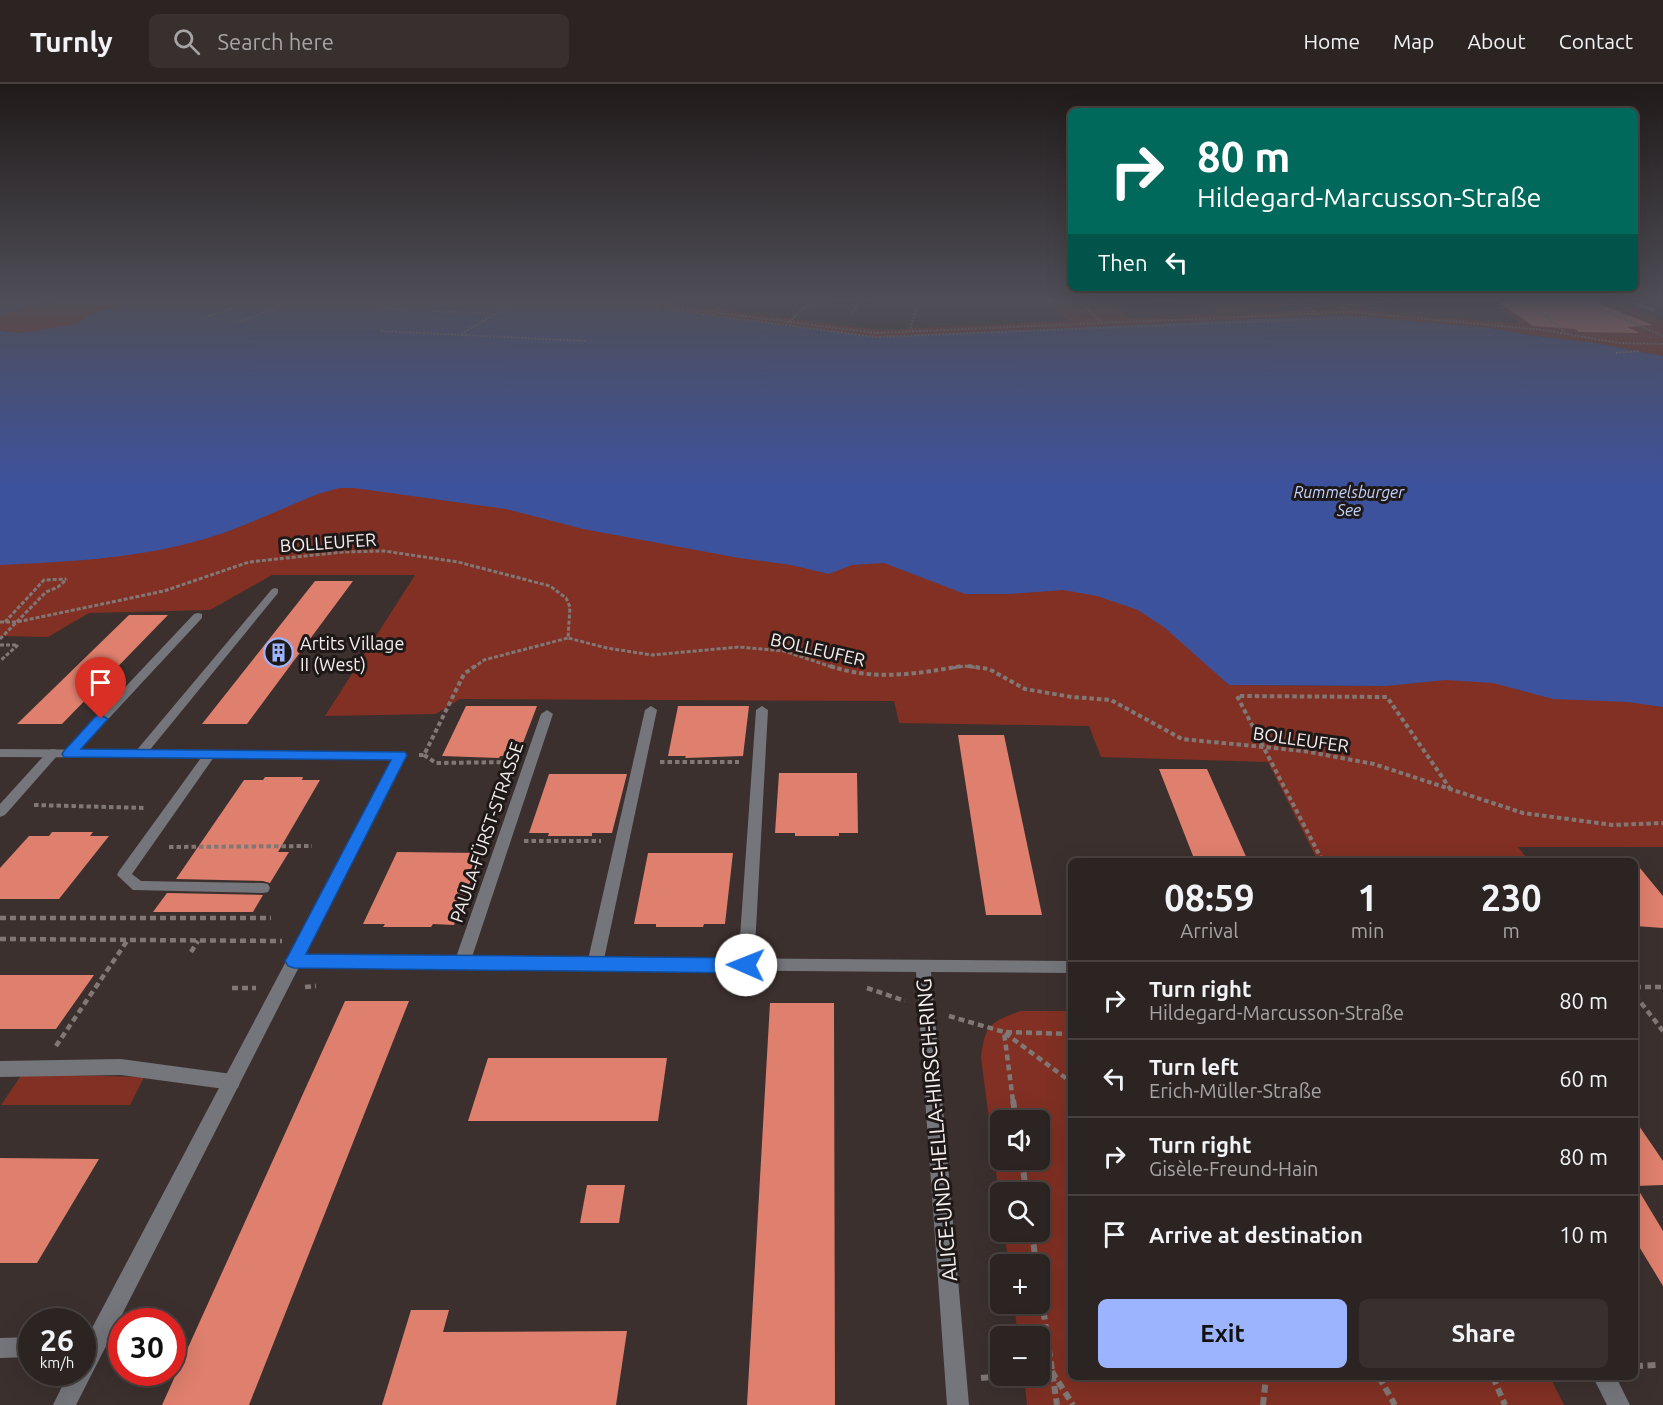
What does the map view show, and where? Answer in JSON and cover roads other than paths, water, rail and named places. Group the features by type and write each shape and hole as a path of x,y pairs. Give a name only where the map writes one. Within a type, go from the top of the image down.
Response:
{"street":[{"path":"140,754 275,591"},
{"path":"69,754 198,616"},
{"path":"595,964 651,710"},
{"path":"746,965 762,710"},
{"name":"PAULA-FÜRST-STRASSE","path":"462,963 548,714"},
{"path":"0,753 400,755 232,1082 96,1332"},
{"path":"4,808 53,753"},
{"path":"210,754 124,875 138,886 264,888"},
{"path":"294,961 923,966"},
{"name":"ALICE-UND-HELLA-HIRSCH-RING","path":"958,1405 923,966 1068,967"},
{"path":"0,1069 121,1067 232,1082"},
{"path":"0,1348 18,1347"},
{"path":"1606,1380 1619,1405"},
{"path":"64,1405 74,1386"}],"water":[{"name":"Rummelsburger See","path":"0,360 1663,360 1663,707 1628,702 1553,699 1493,683 1445,680 1387,686 1229,685 1165,628 1138,610 1097,596 1063,590 965,594 884,563 852,565 829,574 791,565 739,558 583,529 506,509 354,488 339,488 318,494 255,521 190,543 143,553 96,559 0,565"}],"place":[{"name":"Artits Village II (West)","path":"279,653"}]}
